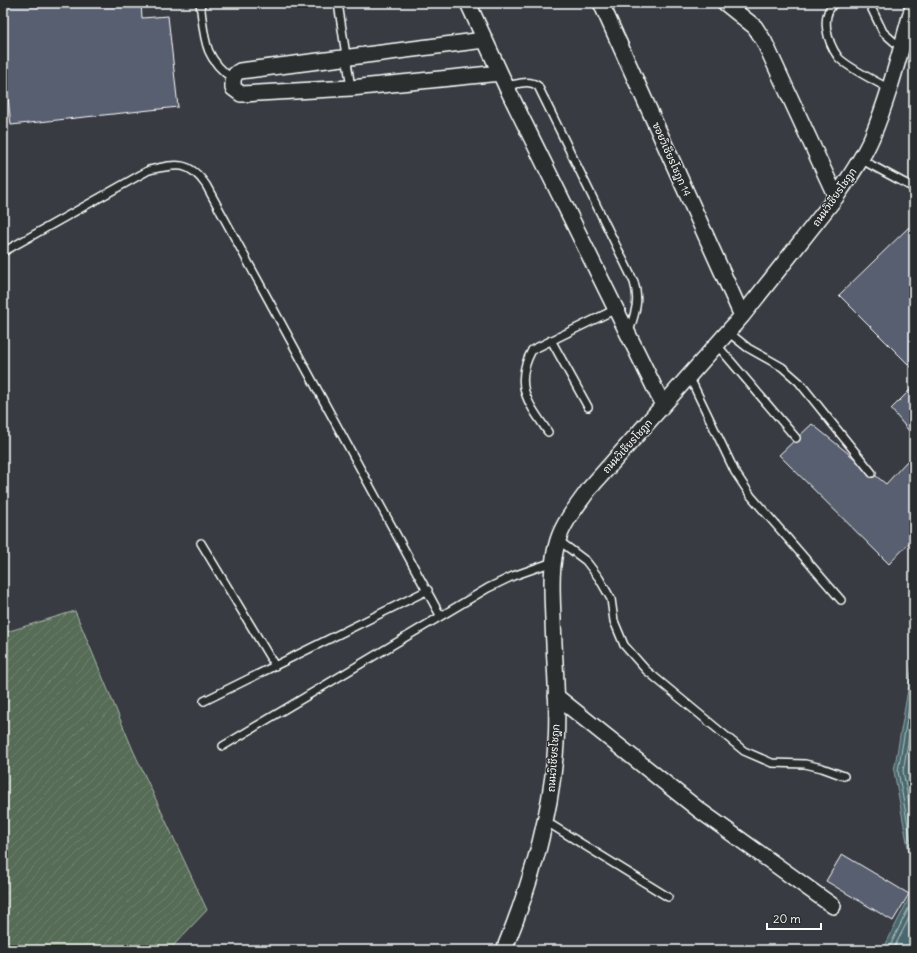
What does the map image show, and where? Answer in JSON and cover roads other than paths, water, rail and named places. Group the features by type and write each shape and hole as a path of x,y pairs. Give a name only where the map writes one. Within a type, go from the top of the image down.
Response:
{"street":[{"path":"468,3 503,80 663,406"},
{"name":"ซอยวิเชียรโชฎก 14","path":"601,3 742,316"},
{"path":"726,3 755,27 764,41 836,197"},
{"name":"ถนนวิเชียรโชฎก","path":"504,950 538,856 552,791 557,741 552,596 553,562 558,540 569,517 589,489 742,316 836,197 872,137 914,3"},
{"path":"484,40 240,71 235,74 233,78 233,88 241,94 503,80"},
{"path":"556,696 699,810 833,906"}],"lane":[{"path":"200,3 206,45 213,62 233,78"},
{"path":"338,3 352,88"},
{"path":"835,3 831,6 825,19 828,34 838,58 888,88"},
{"path":"869,3 883,32 901,48"},
{"path":"503,80 533,82 538,86 545,100 634,282 638,295 635,313 628,334"},
{"path":"860,158 914,188"},
{"path":"3,252 149,170 172,165 186,167 198,172 206,184 428,590 440,615"},
{"path":"548,432 530,406 523,386 524,364 532,350 616,309"},
{"path":"728,332 748,348 782,367 799,382 872,473"},
{"path":"551,340 588,407"},
{"path":"717,345 796,438"},
{"path":"690,376 735,472 751,496 841,600"},
{"path":"558,540 586,561 599,578 611,599 614,621 624,645 646,670 744,751 772,763 805,764 844,776"},
{"path":"201,543 275,666"},
{"path":"223,746 440,615 488,588 513,576 553,562"},
{"path":"204,701 428,590"},
{"path":"545,821 668,897"}],"water":[{"path":"914,655 914,880 894,771"},
{"path":"914,888 914,950 883,950"}]}
